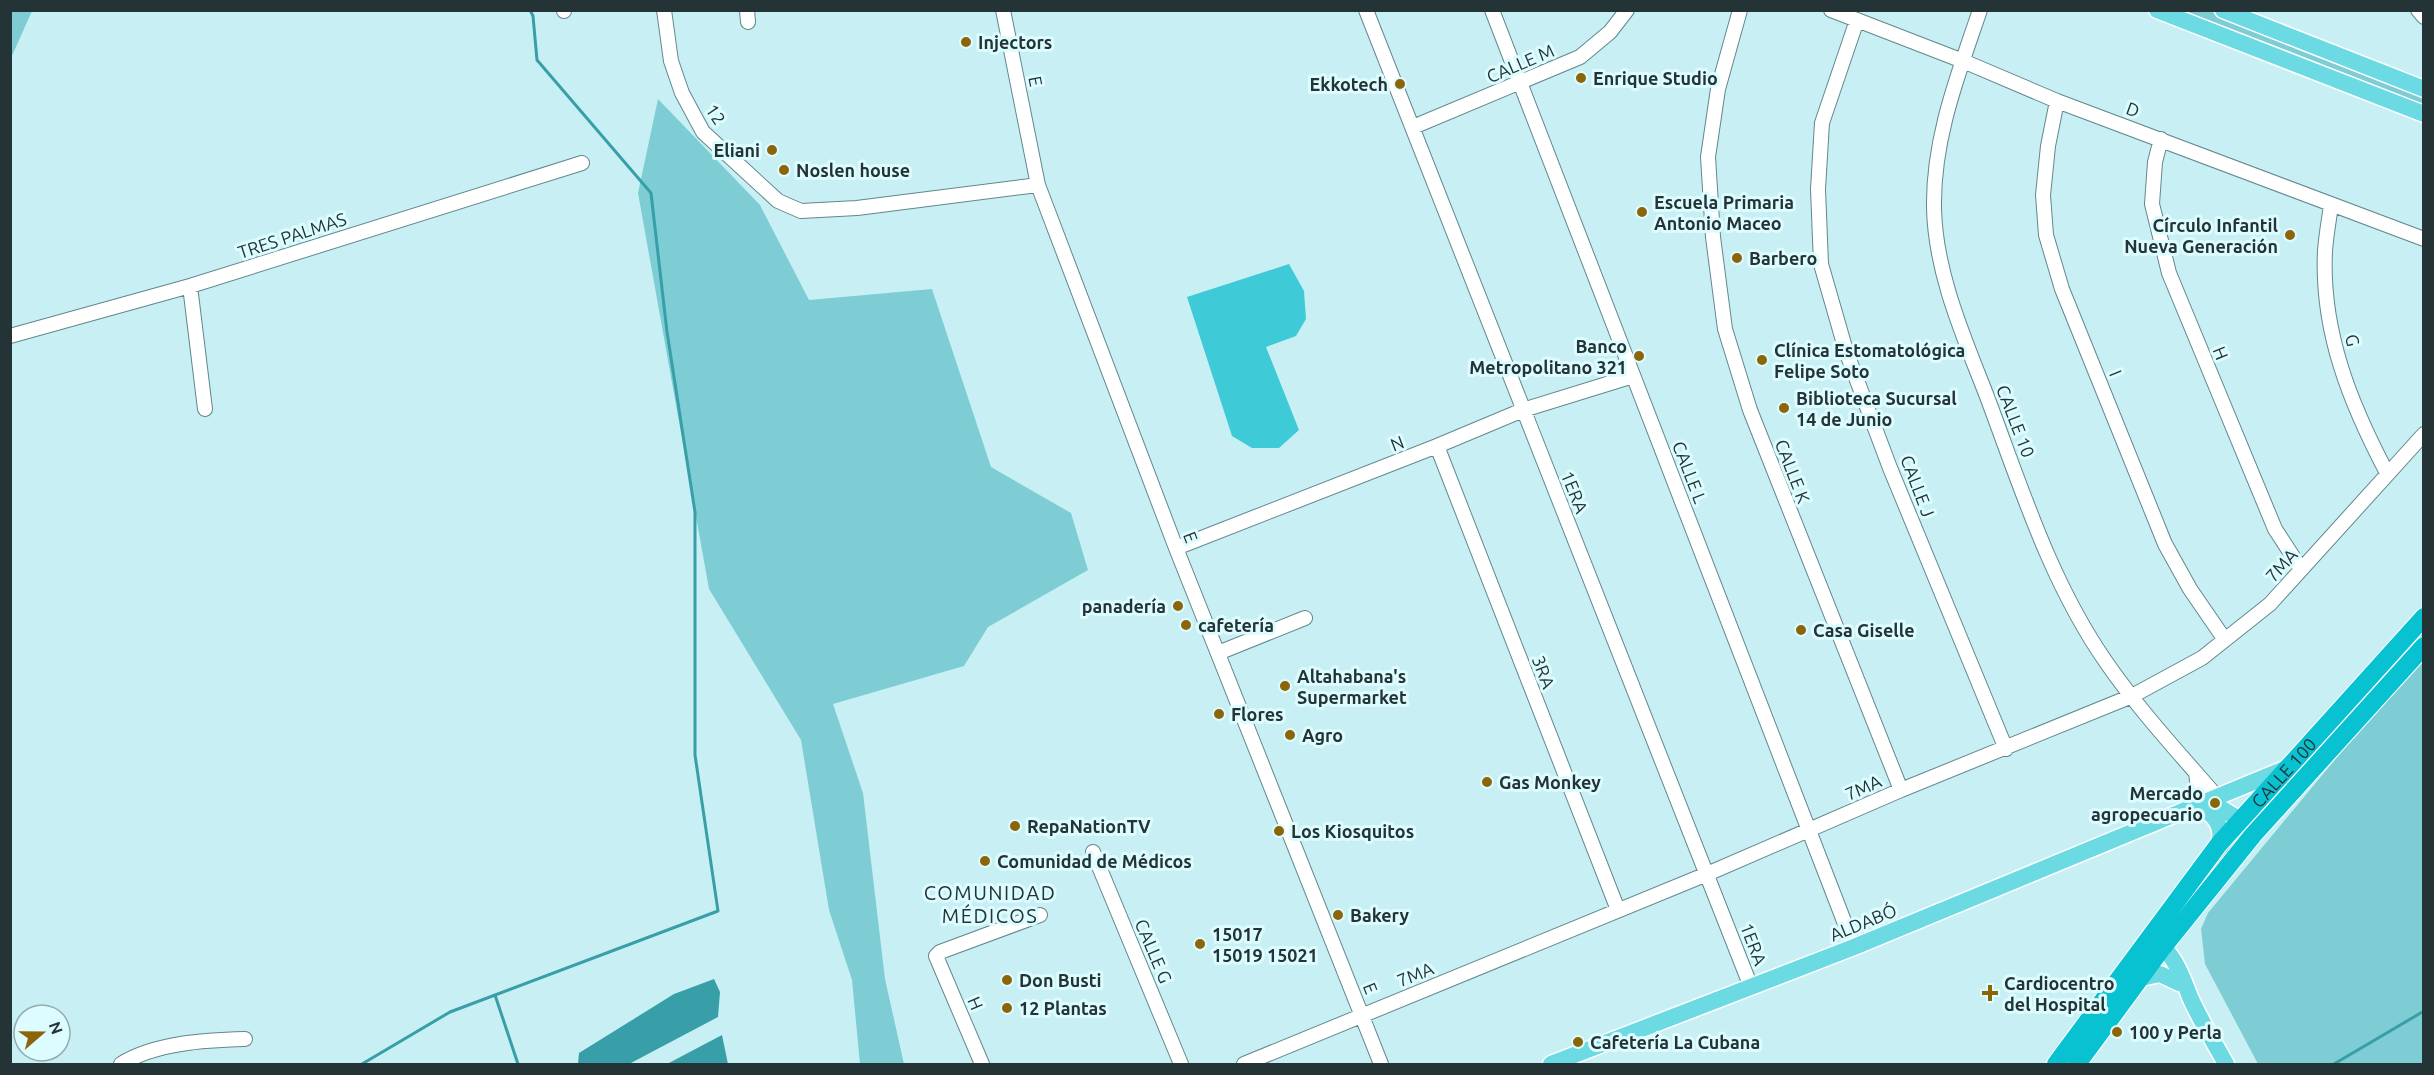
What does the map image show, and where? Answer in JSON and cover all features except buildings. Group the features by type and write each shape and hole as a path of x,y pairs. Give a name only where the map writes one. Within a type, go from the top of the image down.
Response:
{"highway":[{"name":"CALLE 100","path":"2157,941 2219,844 2424,617"},
{"name":"CALLE 100","path":"2157,941 2183,921 2253,835 2424,646"},
{"path":"2240,820 2253,835"},
{"path":"2077,1065 2141,978 2157,941"},
{"path":"2056,1065 2157,941"}],"main road":[{"path":"2157,10 2424,114"},
{"path":"2223,10 2424,89"},
{"name":"ALDABÓ","path":"1551,1065 1854,947 2194,809 2288,768"},
{"path":"2218,798 2240,820"},
{"path":"2194,809 2224,810 2240,820"},
{"path":"2194,809 2211,813 2221,831 2219,844"},
{"path":"2183,921 2180,954 2185,987"},
{"path":"2157,941 2170,955 2226,1065"},
{"path":"2141,978 2160,974 2185,987"}],"street":[{"name":"12","path":"664,10 671,61 682,93 704,132 778,201 790,207 801,211 857,208 1038,185"},
{"name":"E","path":"1003,10 1038,185 1176,548 1381,1065"},
{"name":"1ERA","path":"1366,10 1751,987"},
{"name":"CALLE L","path":"1492,10 1854,947"},
{"name":"CALLE M","path":"1413,127 1580,57 1610,32 1627,10"},
{"name":"CALLE K","path":"1740,10 1718,89 1708,157 1713,237 1725,328 1750,410 1901,790"},
{"name":"D","path":"1831,10 1963,61 2057,101 2331,206 2424,239"},
{"name":"CALLE 10","path":"1980,10 1944,121 1935,170 1934,209 1937,247 1949,291 1964,338 2051,564 2105,662 2218,798"},
{"path":"2418,10 2424,17"},
{"name":"CALLE J","path":"1857,20 1822,123 1818,189 1821,264 1846,351 1890,468 2006,749"},
{"name":"I","path":"2057,101 2048,146 2043,195 2046,236 2062,289 2165,544 2190,589 2224,640"},
{"name":"H","path":"2161,139 2155,162 2152,204 2169,273 2275,529 2301,569"},
{"name":"TRES PALMAS","path":"10,336 190,286 582,162"},
{"name":"G","path":"2331,206 2325,251 2331,326 2344,381 2362,425 2387,473"},
{"path":"190,286 205,409"},
{"name":"N","path":"1176,548 1437,447 1523,410 1633,376"},
{"name":"7MA","path":"1244,1065 1707,874 1901,790 2132,696 2202,658 2270,604 2424,434"},
{"name":"3RA","path":"1437,447 1618,910"},
{"path":"1218,653 1305,618"},
{"path":"2194,809 2199,787 2196,773"},
{"name":"CALLE G","path":"1093,852 1181,1065"},
{"name":"H","path":"982,1065 936,956 940,952 1040,915"},
{"path":"121,1065 139,1053 200,1041 245,1039"}],"shaded area":[{"path":"10,11 32,11 11,58"},
{"path":"2175,11 2210,11 2423,94 2423,105"},
{"path":"658,99 760,205 809,300 932,289 991,467 1071,513 1088,570 988,627 964,666 833,704 863,793 885,979 904,1064 860,1064 852,980 829,910 801,740 709,589 638,193"},
{"path":"1289,264 1304,291 1306,319 1296,336 1266,347 1299,430 1279,448 1252,448 1232,436 1187,297"},
{"path":"2423,627 2423,635 2251,827 2247,822"},
{"path":"2423,657 2423,1064 2258,1064 2205,964 2201,929 2208,913 2386,698"},
{"path":"2241,827 2246,833 2163,938 2224,847"},
{"path":"714,979 720,992 718,1017 629,1064 578,1064 579,1053 674,994"},
{"path":"722,1035 728,1064 667,1064"}],"waterway":[{"path":"362,1064 450,1012 718,911 695,755 695,512 667,332 651,193 537,60 533,16 530,10"},
{"path":"495,995 518,1064"},
{"path":"2334,1064 2424,1011"}],"place":[{"name":"Injectors","path":"966,42"},
{"name":"Enrique Studio","path":"1581,78"},
{"name":"Ekkotech","path":"1400,84"},
{"name":"Eliani","path":"772,150"},
{"name":"Noslen house","path":"784,170"},
{"name":"Escuela Primaria Antonio Maceo","path":"1642,212"},
{"name":"Círculo Infantil Nueva Generación","path":"2290,235"},
{"name":"Barbero","path":"1737,258"},
{"name":"Banco Metropolitano 321","path":"1639,356"},
{"name":"Clínica Estomatológica Felipe Soto","path":"1762,360"},
{"name":"Biblioteca Sucursal 14 de Junio","path":"1784,408"},
{"name":"panadería","path":"1178,606"},
{"name":"cafetería","path":"1186,625"},
{"name":"Casa Giselle","path":"1801,630"},
{"name":"Altahabana's Supermarket","path":"1285,686"},
{"name":"Flores","path":"1219,714"},
{"name":"Agro","path":"1290,735"},
{"name":"Gas Monkey","path":"1487,782"},
{"name":"Mercado agropecuario","path":"2215,803"},
{"name":"RepaNationTV","path":"1015,826"},
{"name":"Los Kiosquitos","path":"1279,831"},
{"name":"Comunidad de Médicos","path":"985,861"},
{"name":"Bakery","path":"1338,915"},
{"name":"15017 15019 15021","path":"1200,944"},
{"name":"Don Busti","path":"1007,980"},
{"name":"Cardiocentro del Hospital","path":"1990,993"},
{"name":"12 Plantas","path":"1007,1008"},
{"name":"100 y Perla","path":"2117,1032"},
{"name":"Cafetería La Cubana","path":"1578,1042"}],"district":[{"name":"COMUNIDAD MÉDICOS","path":"990,904"}]}
